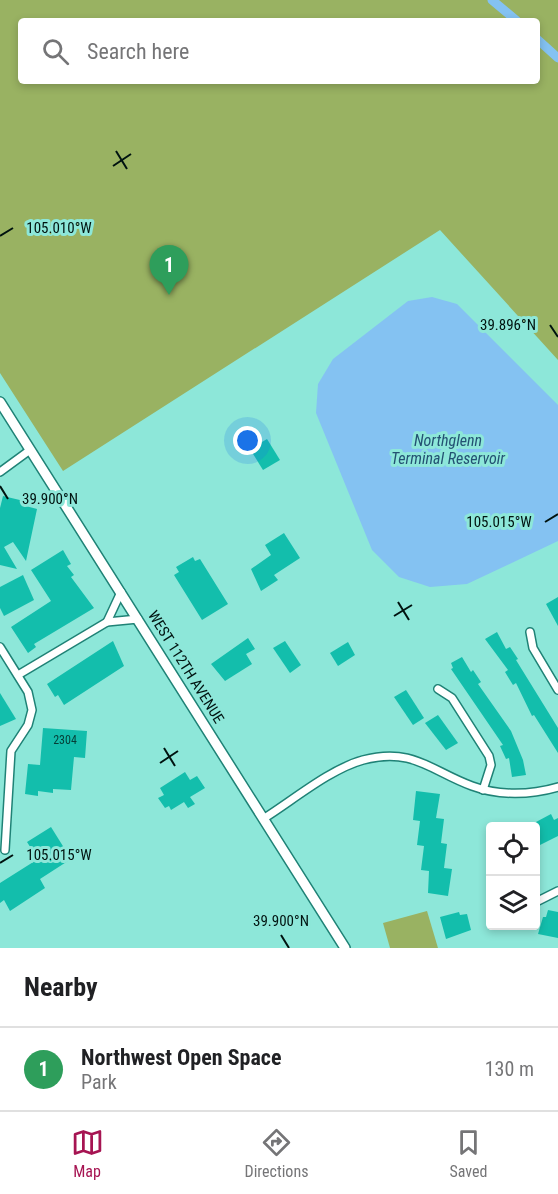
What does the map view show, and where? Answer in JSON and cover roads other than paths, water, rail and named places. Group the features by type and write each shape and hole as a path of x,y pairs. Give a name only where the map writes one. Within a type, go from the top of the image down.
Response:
{"main road":[{"name":"WEST 112TH AVENUE","path":"0,402 345,948"}],"street":[{"path":"0,472 30,450"},
{"path":"107,622 121,592"},
{"path":"18,675 107,622 138,619"},
{"path":"530,632 533,648 558,690"},
{"path":"0,647 28,692 32,710 28,725 11,751 5,850"},
{"path":"438,689 452,698 489,756 490,765 483,789"},
{"path":"263,819 338,771 364,760 400,758 421,761 483,789 512,793 542,792 558,787"},
{"path":"540,900 558,891"}],"water":[{"name":"Northglenn Terminal Reservoir","path":"432,297 457,304 558,405 558,541 467,584 430,587 399,577 372,550 316,413 318,384 333,359 408,301"}],"waterway":[{"path":"492,0 513,18"},
{"path":"540,42 558,58"}],"place":[{"name":"Northwest Open Space","path":"169,295"}]}
